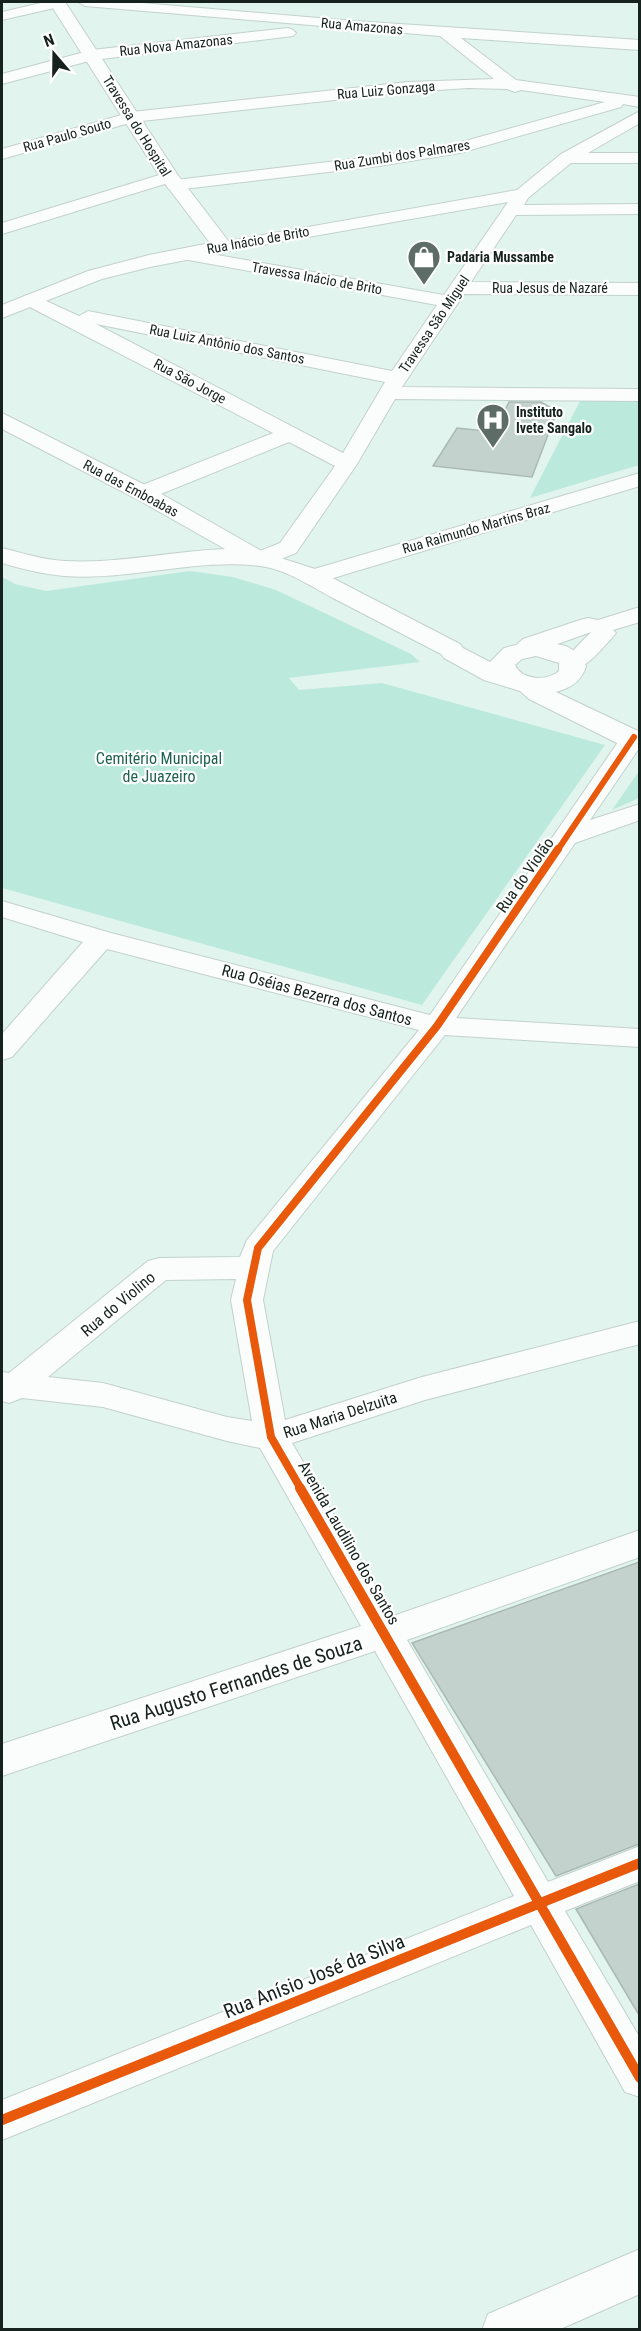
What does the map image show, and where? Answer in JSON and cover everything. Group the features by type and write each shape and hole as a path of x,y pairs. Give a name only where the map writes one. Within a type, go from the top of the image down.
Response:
{"street":[{"path":"2,3 22,2"},
{"path":"2,16 57,2"},
{"name":"Travessa do Hospital","path":"57,2 172,181 223,247"},
{"name":"Rua Amazonas","path":"85,2 354,26 639,45"},
{"name":"Rua Nova Amazonas","path":"2,79 92,55 354,26"},
{"path":"444,32 512,84 553,122 577,139"},
{"name":"Rua Luiz Gonzaga","path":"132,117 408,87 468,83 512,84 632,101"},
{"name":"Rua Zumbi dos Palmares","path":"2,229 172,181 423,155 460,148 632,101"},
{"name":"Travessa São Miguel","path":"260,559 288,549 347,464 393,386 509,210 522,194 567,158 577,139 639,116"},
{"name":"Rua Paulo Souto","path":"2,154 132,117"},
{"path":"567,158 639,158"},
{"name":"Rua Inácio de Brito","path":"2,312 95,276 183,254 522,194"},
{"path":"509,210 639,209"},
{"name":"Travessa Inácio de Brito","path":"183,254 455,295"},
{"name":"Rua Jesus de Nazaré","path":"455,295 639,289"},
{"name":"Rua São Jorge","path":"31,300 56,310 347,464"},
{"name":"Rua Luiz Antônio dos Santos","path":"56,310 393,386 639,395"},
{"name":"Rua das Emboabas","path":"2,420 143,493 260,559"},
{"path":"143,493 290,434"},
{"name":"Rua Raimundo Martins Braz","path":"312,577 639,479"},
{"path":"2,555 61,568 94,568 205,559 260,559 279,563 312,577 451,649 453,653 493,674 519,666 542,649 559,652 574,666 596,700 637,739"},
{"path":"519,666 531,644 588,626 599,627 639,614"},
{"path":"519,666 554,684 564,681 571,676 574,666 604,633 599,627"},
{"path":"519,666 538,693 627,737 637,739"},
{"name":"Rua do Violão","path":"437,1026 637,739"},
{"path":"567,837 639,810"},
{"name":"Rua Oséias Bezerra dos Santos","path":"2,909 101,939 437,1026 639,1038"},
{"path":"2,1051 101,939"},
{"name":"Avenida Laudilino dos Santos","path":"437,1026 258,1248 247,1300 271,1437 639,2078"},
{"name":"Rua do Violino","path":"7,1389 159,1269 254,1268"},
{"name":"Rua Maria Delzuita","path":"7,1389 103,1395 227,1429 271,1437 422,1389 639,1332"},
{"name":"Rua Augusto Fernandes de Souza","path":"2,1760 385,1634 639,1543"},
{"name":"Rua Anísio José da Silva","path":"2,2120 639,1863"},
{"path":"504,2330 639,2271"}],"green space":[{"path":"580,401 639,401 639,465 530,498"},
{"name":"Cemitério Municipal de Juazeiro","path":"190,571 233,577 276,590 411,654 420,662 289,678 299,690 382,683 605,745 422,1005 2,888 2,577 15,584 46,591"},
{"path":"639,771 639,798 612,810"}],"building":[{"name":"Instituto Ivete Sangalo","path":"509,402 541,402 557,411 532,477 433,466 457,428 494,432"},
{"path":"639,1562 639,1844 556,1876 412,1643"},
{"path":"639,1884 639,2015 576,1909"}],"cycle path":[{"path":"634,737 437,1026 258,1248 247,1300 271,1437 640,2078"},
{"path":"2,2120 640,1863"}],"place":[{"name":"Padaria Mussambe","path":"424,286"},
{"name":"Instituto Ivete Sangalo","path":"493,449"}]}
